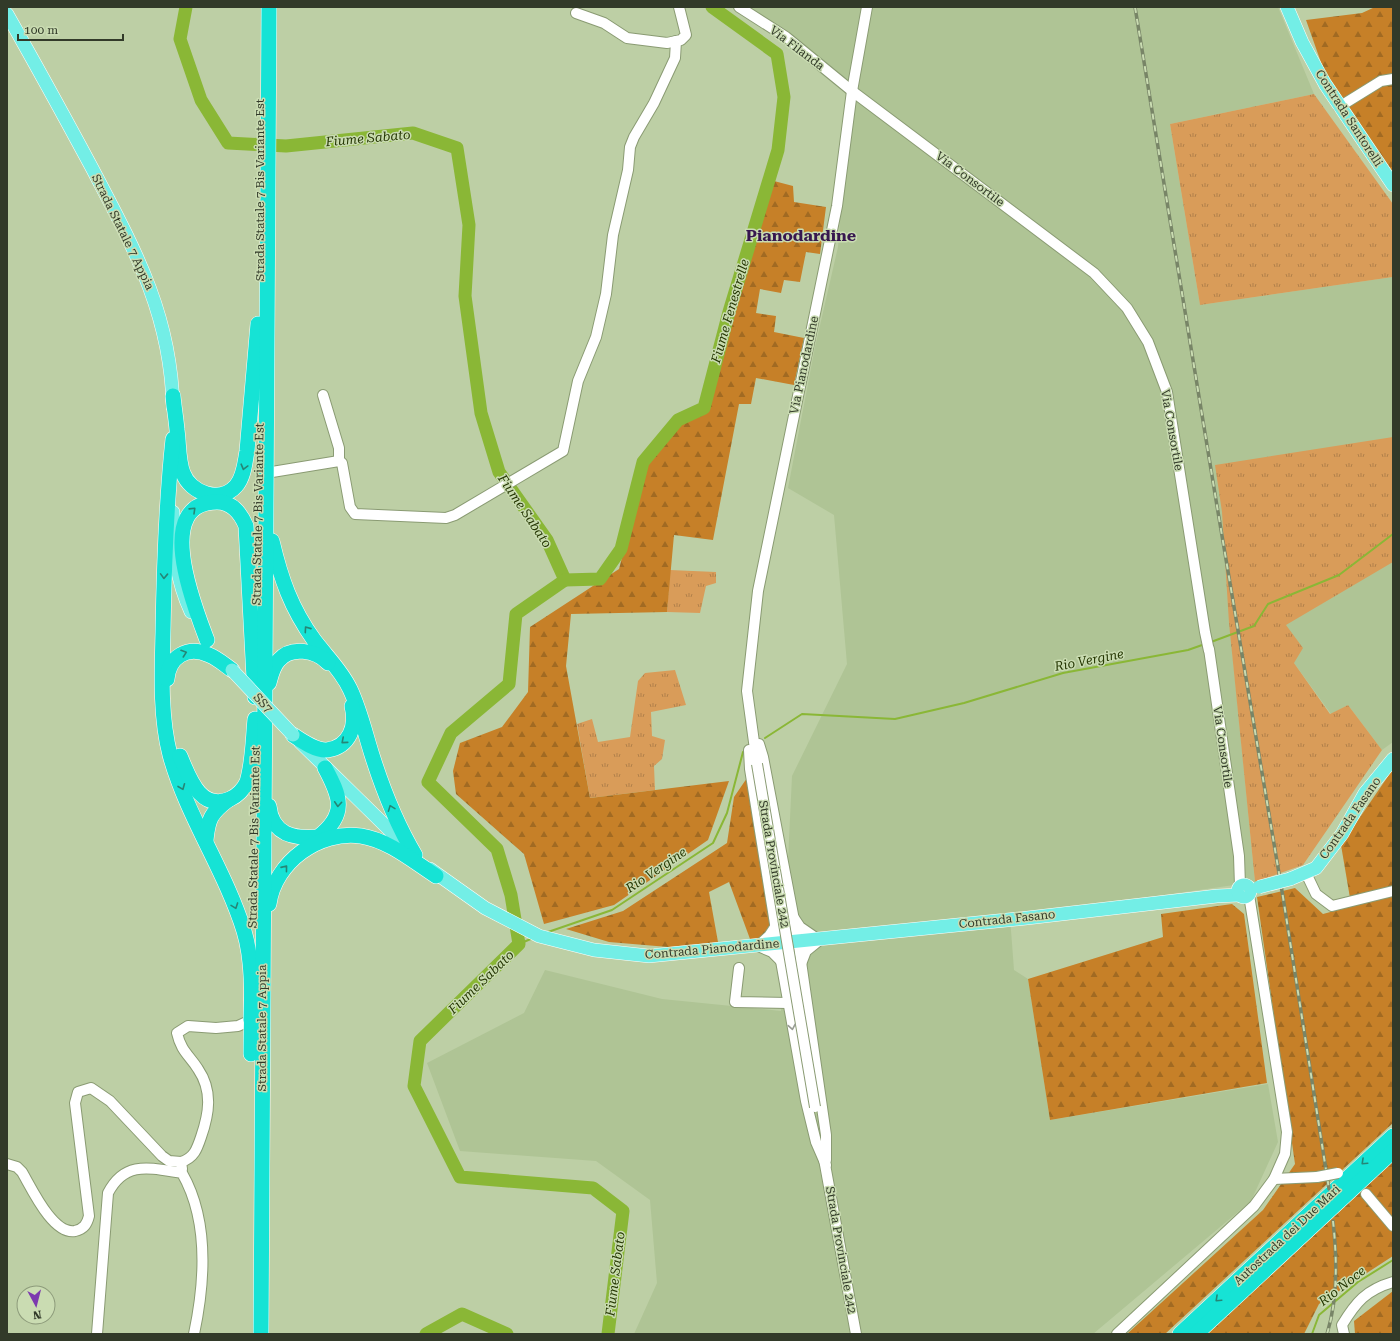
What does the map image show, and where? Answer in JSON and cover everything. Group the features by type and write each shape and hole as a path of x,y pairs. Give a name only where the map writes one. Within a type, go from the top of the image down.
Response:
{"highway":[{"name":"Strada Statale 7 Bis Variante Est","path":"251,1020 266,499 262,7"},
{"name":"Strada Statale 7 Bis Variante Est","path":"264,123 269,7"},
{"name":"Strada Statale 7 Bis Variante Est","path":"260,720 255,697 259,495 259,317 264,179"},
{"path":"173,396 180,461 186,479 200,491 209,494 219,494 231,490 236,485 242,474 247,451 259,317"},
{"name":"SS7","path":"173,439 166,502 162,673 165,725 170,755 181,787 223,876 244,932 250,971 251,1020"},
{"path":"266,499 271,534 286,592 297,616 316,642 334,662 350,687 391,810 415,855"},
{"path":"207,640 190,595 183,559 182,536 184,521 190,512 199,505 219,502 231,506 240,513 246,526 255,697"},
{"path":"228,800 207,800 199,794 191,781 175,746 171,727 167,688 168,672 171,663 179,655 188,651 209,654 232,670"},
{"name":"SS7","path":"260,720 273,668 280,659 291,652 308,651 317,655 325,660 333,669 350,701 354,722 351,733 345,741 327,750 314,747 293,735"},
{"path":"206,841 208,823 215,810 228,800 237,796 246,784 260,720"},
{"name":"Strada Statale 7 Appia","path":"260,720 264,761 261,1334"},
{"path":"264,761 270,812 274,824 293,837 318,837 328,830 335,818 339,801 338,795 325,768"},
{"path":"262,972 272,890 278,876 291,860 306,847 323,840 360,836 383,843 442,880"},
{"name":"Strada Statale 7 Appia","path":"251,1020 253,1334"},
{"name":"Autostrada dei Due Mari","path":"1180,1334 1393,1136"},
{"name":"Autostrada dei Due Mari","path":"1196,1334 1393,1151"}],"main road":[{"name":"Contrada Santorelli","path":"1287,7 1302,42 1339,107 1393,185"},
{"name":"Strada Statale 7 Appia","path":"7,14 87,159 142,266 157,305 167,346 173,396 175,561 184,595 207,640 213,650 232,670"},
{"name":"SS7","path":"232,670 325,768"},
{"name":"Contrada Fasano","path":"798,941 820,937 1024,918 1217,896 1246,891 1290,879 1316,868 1342,834 1365,793 1393,759"},
{"name":"Contrada Pianodardine","path":"325,768 442,880 484,908 539,936 594,950 649,956 798,941"}],"street":[{"path":"576,13 604,23 627,38 667,43 676,41 686,35 679,7"},
{"name":"Via Filanda","path":"739,7 786,37 852,92"},
{"name":"Via Pianodardine","path":"751,724 748,691 758,591 837,206 852,92 867,7"},
{"path":"323,395 339,448 339,461 342,463 350,507 355,514 446,518 455,515 563,451 578,381 596,337 606,294 613,235 628,170 630,147 634,137 654,103 675,58 676,41"},
{"path":"1339,107 1381,81 1393,79"},
{"name":"Via Consortile","path":"852,92 1094,273 1127,308 1148,342 1167,392 1209,650 1239,856 1253,921 1287,1132 1285,1154 1274,1179 1254,1206 1117,1334"},
{"path":"266,472 339,461"},
{"path":"751,724 763,757 798,941 826,1135 826,1165"},
{"path":"751,724 750,769 775,927 814,1136 826,1165"},
{"name":"Strada Provinciale 242","path":"751,724 815,1107 856,1334"},
{"path":"1306,873 1316,894 1332,906 1393,891"},
{"path":"792,915 800,927 820,937 806,951 801,964"},
{"path":"775,927 769,936 758,946 772,952 781,961"},
{"path":"739,968 735,1002 788,1003"},
{"path":"97,1334 105,1206 108,1194 114,1182 122,1175 132,1170 141,1168 182,1167 193,1156 197,1149 207,1115 209,1096 199,1070 179,1045 177,1033 188,1026 238,1026 251,1020"},
{"path":"7,1164 18,1167 58,1226 71,1232 82,1228 87,1224 89,1216 75,1103 78,1092 91,1088 110,1101 162,1156 182,1167 196,1203 201,1234 199,1304 194,1334"},
{"path":"1274,1179 1317,1177 1338,1173"},
{"path":"1366,1194 1393,1226"},
{"path":"1344,1334 1342,1325 1354,1304 1379,1286 1393,1282"}],"shaded area":[{"path":"748,7 1278,7 1314,94 1170,124 1200,305 1393,277 1393,742 1382,750 1348,705 1331,714 1294,663 1231,640 1255,882 1010,917 1014,970 1028,979 1050,1120 1268,1084 1278,1142 1251,1201 1093,1334 634,1334 657,1283 650,1200 596,1161 460,1151 427,1063 524,1013 545,970 662,999 781,1011 792,776 847,664 834,515 788,488 815,347 838,247 850,87"}],"green space":[{"path":"1375,7 1393,7 1393,172 1323,68 1306,20 1362,13"},
{"path":"1314,94 1393,204 1393,277 1200,305 1170,124"},
{"path":"774,181 793,186 794,202 826,207 820,254 806,252 800,282 784,280 781,293 760,289 756,313 776,316 774,332 804,338 794,385 756,378 751,404 739,404 713,540 674,535 667,612 571,614 566,666 590,798 729,781 708,840 614,905 544,924 524,854 456,794 453,771 460,743 502,727 528,692 530,627 619,569 647,463 677,426 706,411"},
{"path":"1393,437 1393,562 1286,625 1303,648 1294,663 1330,714 1348,705 1382,750 1303,865 1255,882 1229,623 1222,512 1215,465"},
{"path":"670,570 716,572 716,583 706,586 700,613 667,612"},
{"path":"675,670 686,705 651,712 652,736 665,740 662,759 654,766 655,790 590,798 577,724 592,719 598,742 630,737 638,681 645,673"},
{"path":"1393,769 1393,887 1350,898 1341,845"},
{"path":"747,778 770,924 762,938 750,939 729,882 709,892 718,942 668,947 609,942 566,929 623,911 727,843 734,797"},
{"path":"1295,888 1323,914 1393,895 1393,1123 1165,1334 1127,1334 1263,1210 1295,1164 1257,897"},
{"path":"1232,904 1244,914 1267,1083 1050,1120 1028,979 1163,937 1161,914"},
{"path":"1393,1162 1393,1256 1319,1304 1304,1334 1208,1334"},
{"path":"1393,1291 1393,1334 1355,1334 1354,1321"}],"waterway":[{"name":"Fiume Sabato","path":"186,7 180,39 201,100 228,143 286,146 413,133 457,148 469,225 465,296 481,413 499,472 547,540 565,580 516,614 509,684 451,733 428,782 497,849 511,895 519,944 420,1041 414,1086 460,1177 593,1188 623,1211 608,1334"},
{"name":"Fiume Fenestrelle","path":"565,580 600,579 621,549 643,462 678,420 704,408 729,312 778,150 784,97 777,54 712,7"},
{"name":"Rio Vergine","path":"1211,642 1254,626 1268,604 1339,575 1393,534"},
{"name":"Rio Vergine","path":"765,738 802,714 895,719 964,703 1063,673 1188,650 1205,644"},
{"name":"Rio Vergine","path":"548,932 612,910 713,843 727,813 743,752"},
{"name":"Rio Vergine","path":"519,944 533,938"},
{"name":"Rio Noce","path":"1312,1334 1319,1315 1358,1282 1393,1260"},
{"name":"Fiume Sabato","path":"426,1334 462,1314 507,1334"}],"railway":[{"path":"1135,7 1283,897 1329,1189"},
{"path":"1327,1334 1331,1321 1336,1278 1333,1221"}],"district":[{"name":"Pianodardine","path":"801,235"}]}
